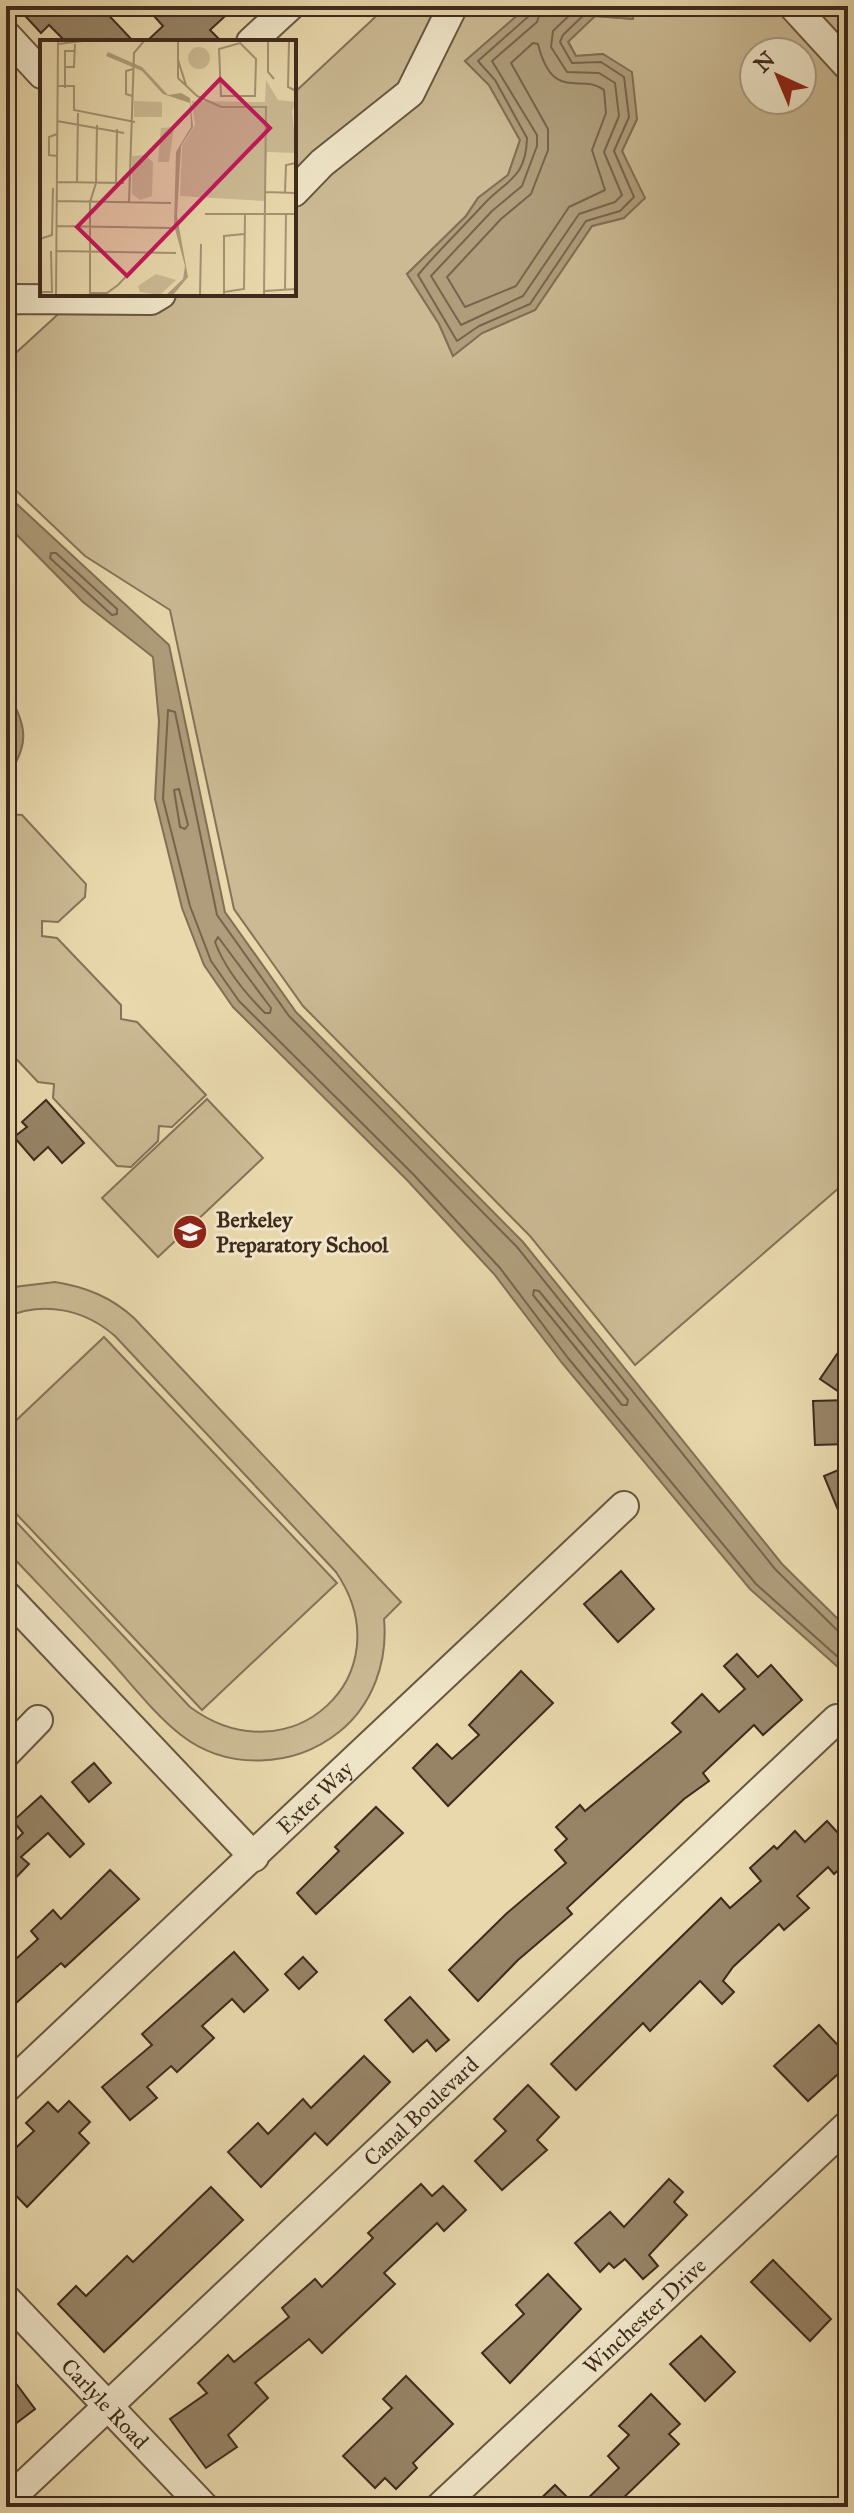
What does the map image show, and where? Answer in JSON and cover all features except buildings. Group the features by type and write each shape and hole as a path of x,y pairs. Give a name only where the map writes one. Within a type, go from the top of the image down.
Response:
{"street":[{"path":"253,40 290,6"},
{"path":"296,190 322,163 410,93 453,6"},
{"path":"793,6 848,66"},
{"path":"6,35 40,72"},
{"path":"6,304 13,299 151,300 158,296"},
{"name":"Exter Way","path":"6,2088 624,1506"},
{"path":"6,1595 254,1857"},
{"name":"Canal Boulevard","path":"6,2502 837,1719"},
{"path":"6,1753 38,1720"},
{"name":"Winchester Drive","path":"440,2507 844,2140"},
{"name":"Carlyle Road","path":"6,2299 204,2507"}],"shaded area":[{"path":"387,6 528,6 465,61 489,85 520,140 508,175 478,198 466,216 407,274 439,324 453,356 482,333 535,310 592,226 624,218 631,171 622,151 637,119 603,54 576,56 568,41 595,16 632,19 634,6 848,6 848,783 841,795 848,805 848,1180 635,1365 530,1236 303,1006 234,909 170,610 85,556 6,481 6,362 78,296 296,296 296,91"},
{"path":"7,814 22,815 86,884 85,897 58,922 42,921 42,936 57,938 121,1005 121,1019 137,1022 206,1095 172,1127 159,1126 158,1141 131,1167 117,1166 53,1098 54,1084 38,1082 6,1048"},
{"path":"207,1099 263,1158 158,1257 102,1198"},
{"path":"55,1282 98,1294 134,1318 401,1602 384,1619 383,1651 376,1681 369,1695 351,1721 321,1744 302,1753 260,1760 219,1755 199,1747 161,1717 6,1550 6,1511 190,1707 228,1727 265,1732 299,1724 327,1706 347,1679 357,1647 354,1610 336,1572 115,1336 90,1319 63,1310 35,1309 6,1317 6,1288"},
{"path":"104,1337 337,1583 202,1710 6,1503 6,1430"}],"water":[{"path":"528,6 634,6 633,19 595,16 568,42 576,56 603,54 632,72 637,119 622,151 645,198 624,218 592,226 535,310 482,333 453,356 439,324 407,274 466,216 478,198 508,175 520,140 489,85 465,61"},
{"path":"6,494 169,645 225,912 296,1012 523,1242 782,1564 848,1629 848,1676 750,1589 562,1363 494,1274 407,1180 233,1007 204,965 182,908 155,799 159,721 153,657 83,602 6,524"},
{"path":"6,689 22,724 23,744 6,778"}],"place":[{"name":"Berkeley Preparatory School","path":"190,1232"}]}
